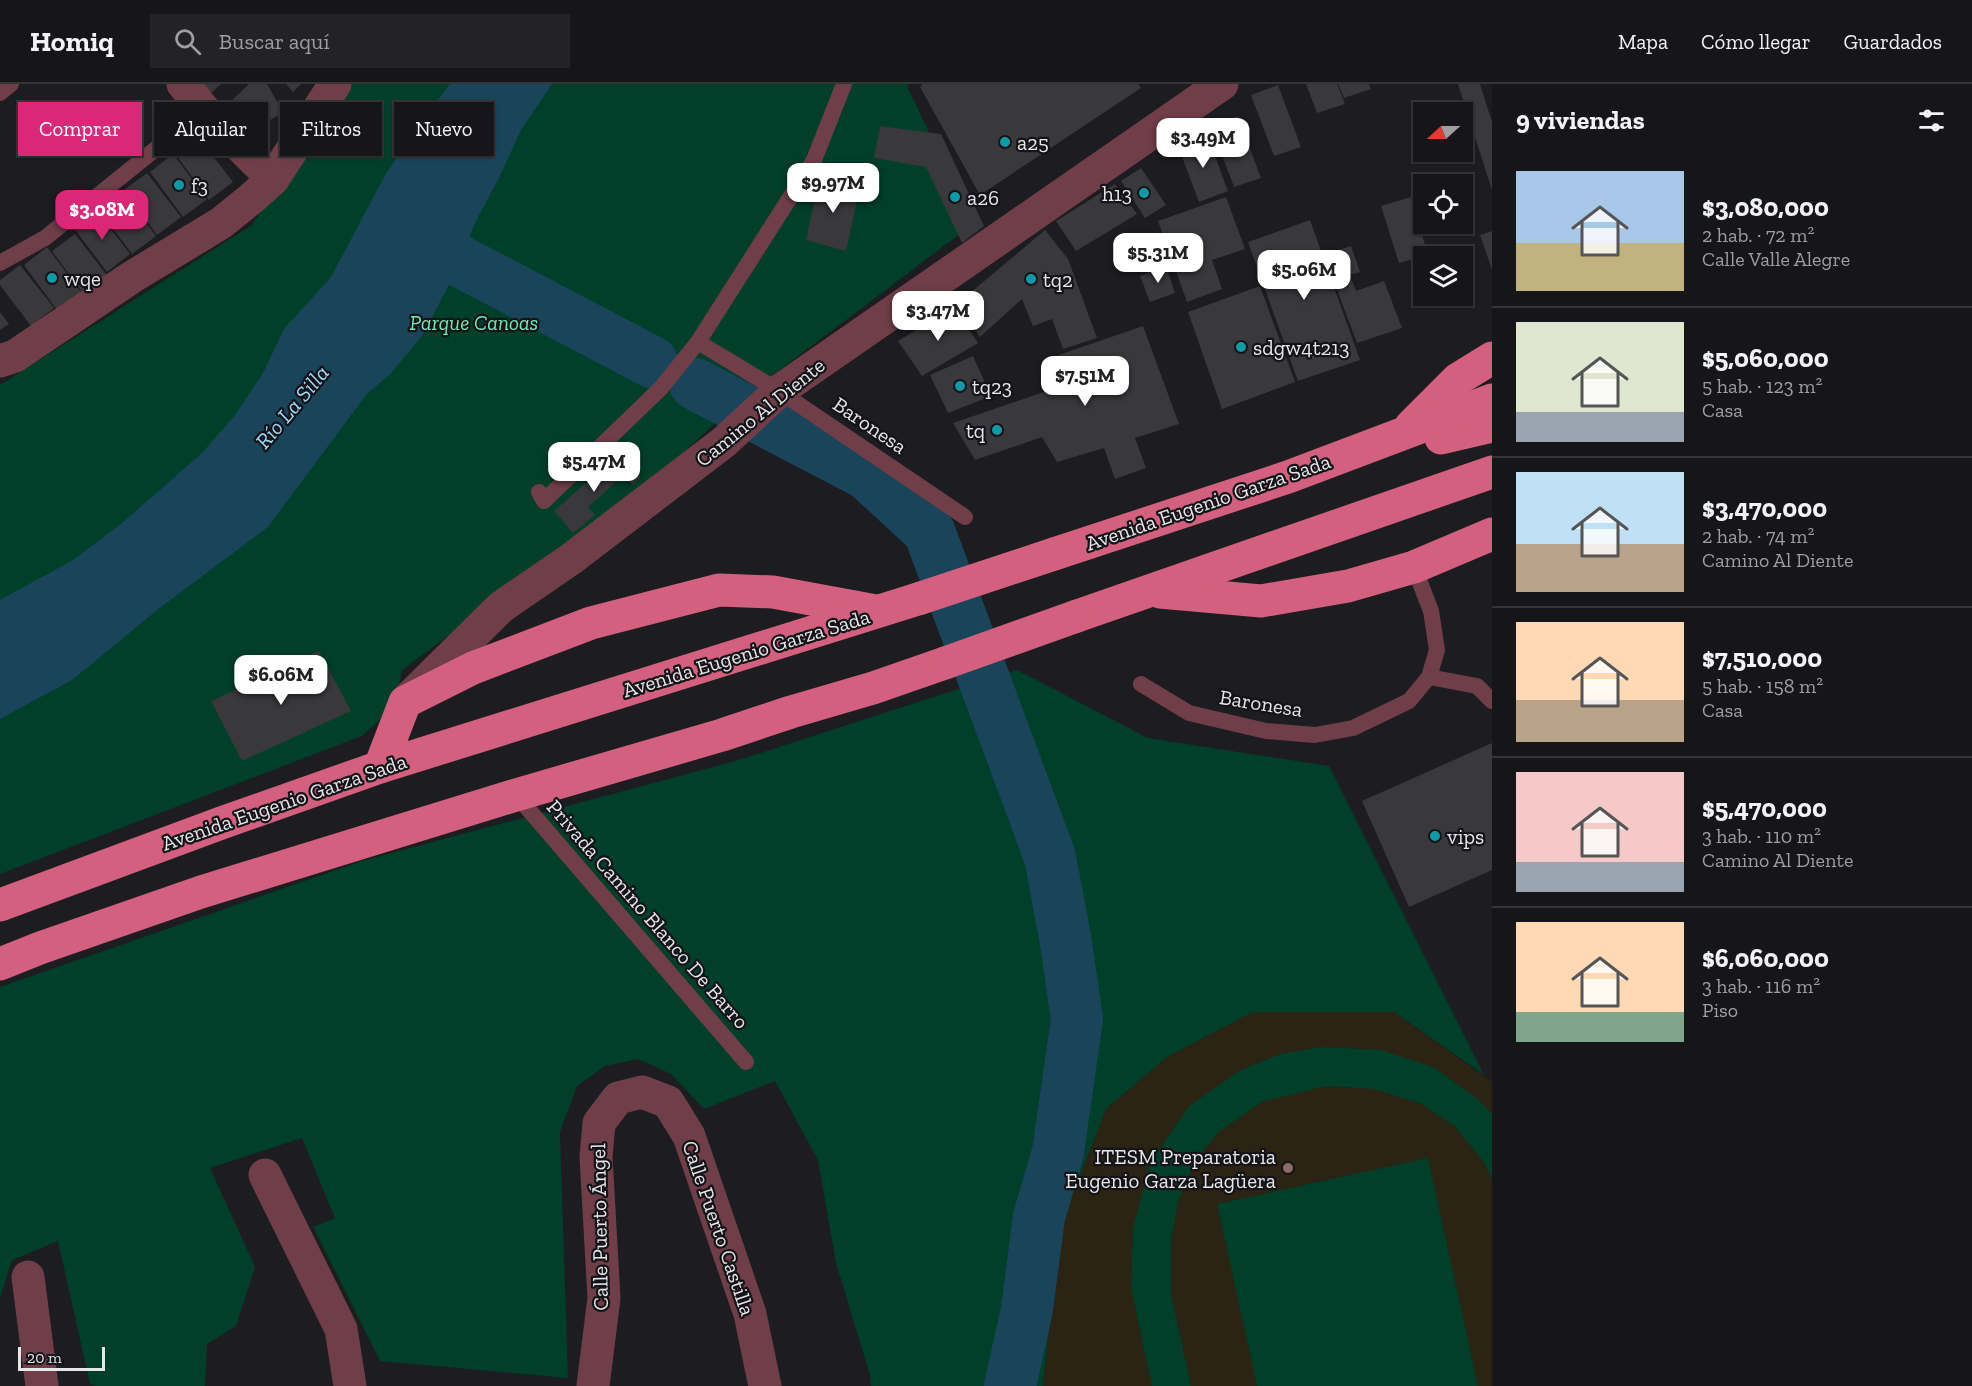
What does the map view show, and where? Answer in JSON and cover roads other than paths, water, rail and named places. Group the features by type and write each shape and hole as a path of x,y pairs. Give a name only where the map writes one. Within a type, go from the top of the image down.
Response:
{"highway":[{"path":"1405,432 1458,379 1492,358"},
{"name":"Avenida Eugenio Garza Sada","path":"0,904 380,767 880,612 1288,477 1492,400"},
{"path":"1288,477 1492,426"},
{"path":"0,964 201,892 873,688 1492,472"},
{"path":"1147,591 1261,601 1348,586 1414,567 1492,534"},
{"path":"380,767 405,702 473,669 591,623 719,590 772,592 880,612"}],"street":[{"path":"183,84 198,102"},
{"path":"0,361 15,356 132,277 221,223 273,179 335,84"},
{"name":"Camino Al Diente","path":"405,702 501,607 571,559 724,442 779,392 1222,84"},
{"path":"250,156 273,179"},
{"name":"Calle Puerto Ángel","path":"593,1386 604,1298 596,1157 599,1123 618,1098 642,1092"},
{"name":"Calle Puerto Castilla","path":"642,1092 668,1102 689,1136 750,1314 765,1386"},
{"path":"265,1175 341,1329 350,1386"},
{"path":"28,1277 42,1386"}],"lane":[{"path":"0,93 11,84"},
{"path":"539,492 544,501 661,387 698,342 814,160 844,84"},
{"path":"0,263 45,238 154,150"},
{"name":"Baronesa","path":"698,342 779,392 965,517"},
{"name":"Baronesa","path":"1141,684 1189,713 1266,731 1315,735 1353,728 1409,701 1429,677 1437,650 1431,611 1414,567"},
{"path":"1429,677 1477,686 1492,701"},
{"name":"Privada Camino Blanco De Barro","path":"516,795 746,1062"}],"water":[{"name":"Río La Silla","path":"450,84 552,84 521,130 476,221 451,281 422,336 390,374 366,395 268,527 161,607 72,680 0,719 0,600 73,560 122,523 202,453 235,415 263,373 284,329 331,277 384,177 398,156 494,156 494,102 436,102"}],"waterway":[{"path":"412,236 652,362"},
{"path":"695,384 867,474 929,531 1050,857 1077,1019 1058,1152 1039,1217 1027,1309 1010,1386"}],"place":[{"name":"a25","path":"1005,142"},
{"name":"f3","path":"179,185"},
{"name":"h13","path":"1144,193"},
{"name":"a26","path":"955,197"},
{"name":"wqe","path":"52,278"},
{"name":"tq2","path":"1031,279"},
{"name":"sdgw4t213","path":"1241,347"},
{"name":"tq23","path":"960,386"},
{"name":"tq","path":"997,430"},
{"name":"vips","path":"1435,836"},
{"name":"ITESM Preparatoria Eugenio Garza Lagüera","path":"1288,1168"}],"park label":[{"name":"Parque Canoas","path":"474,322"}]}
